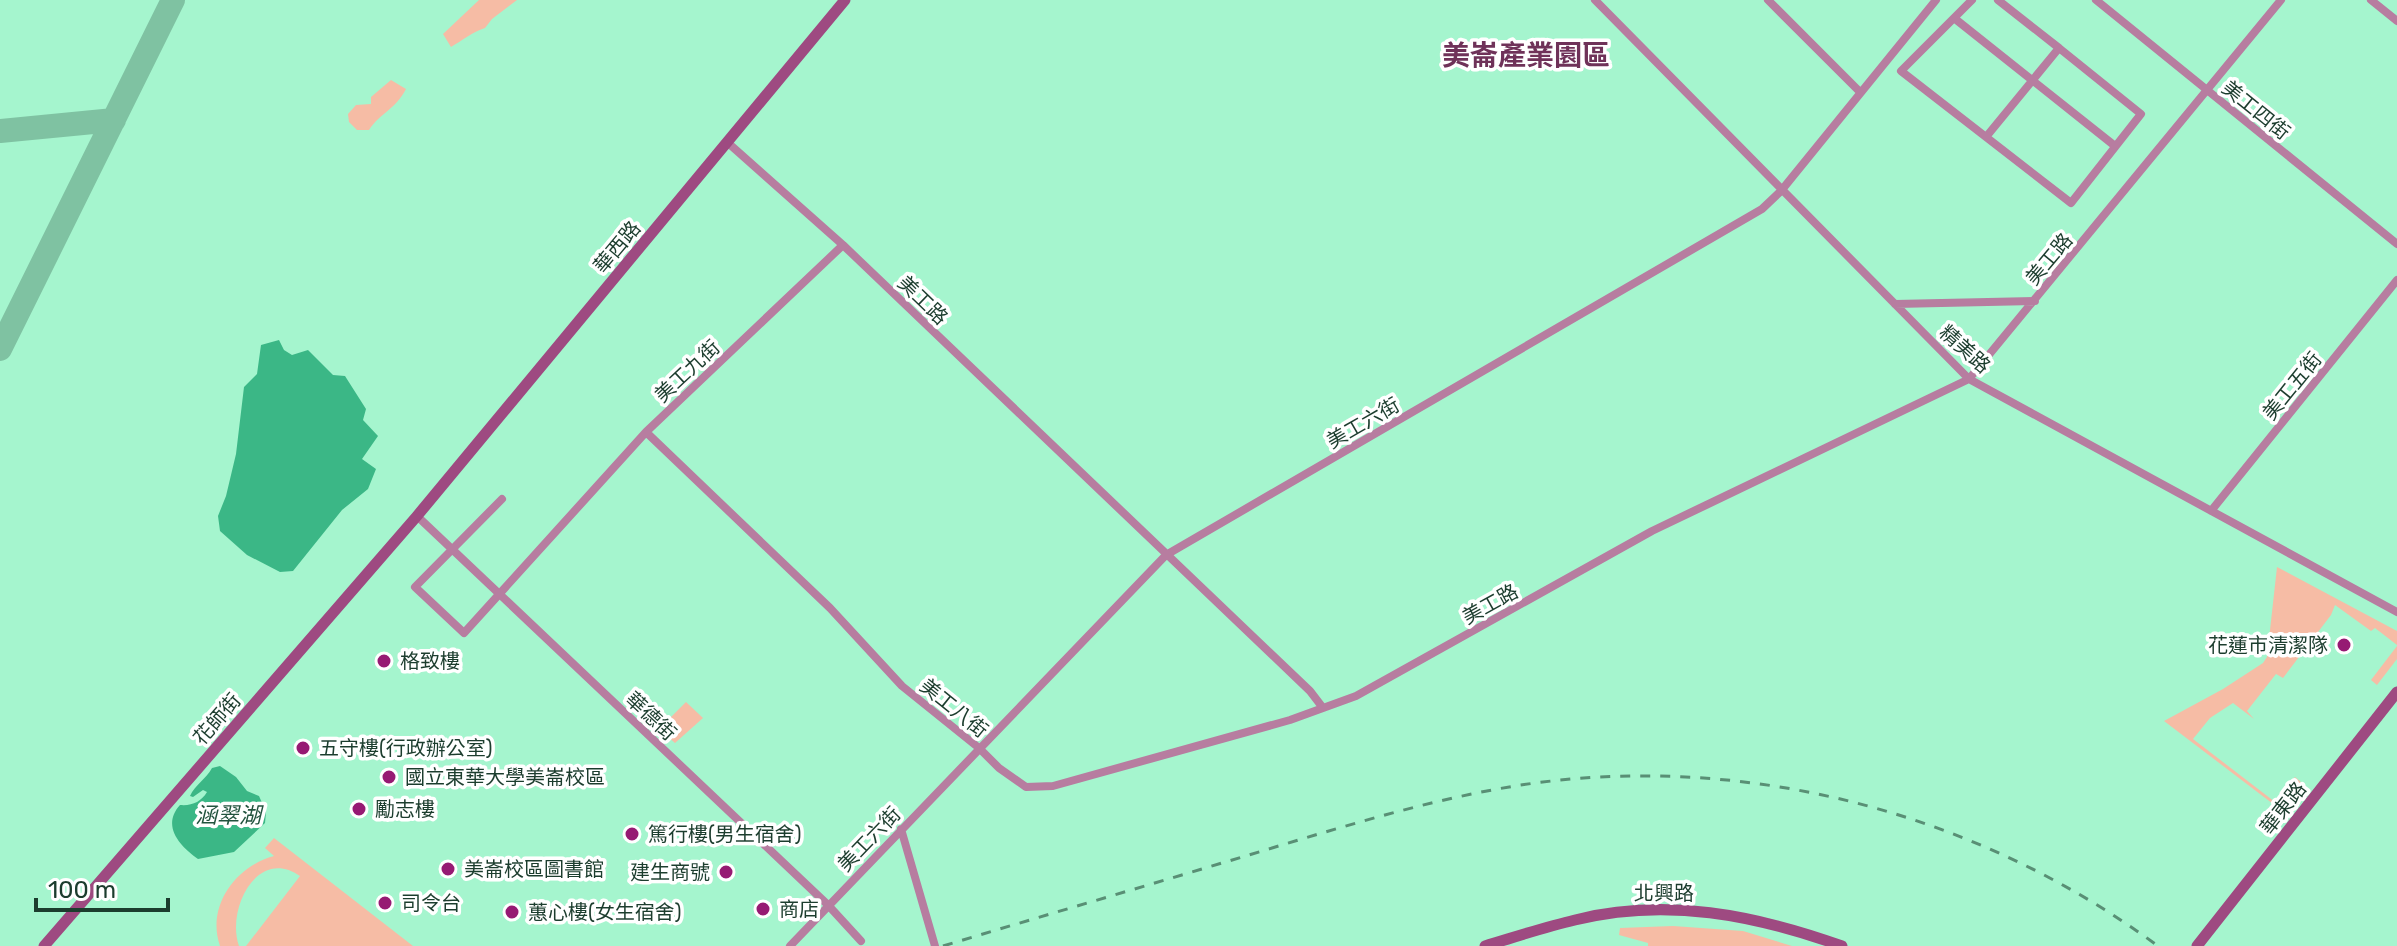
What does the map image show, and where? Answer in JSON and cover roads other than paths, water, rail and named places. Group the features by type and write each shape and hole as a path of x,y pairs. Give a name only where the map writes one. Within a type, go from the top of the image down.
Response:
{"street":[{"name":"華西路","path":"417,516 845,0"},
{"name":"精美路","path":"1595,0 1969,379 2397,612"},
{"path":"1768,0 1860,92"},
{"name":"美工六街","path":"790,946 1166,555 1762,209 1781,191 1936,0"},
{"path":"1972,0 1901,71 2071,203 2141,114 1998,0"},
{"name":"美工四街","path":"2096,0 2397,244"},
{"name":"美工路","path":"727,142 843,245 1310,691 1323,708 1356,696 1652,531 1969,379 2281,0"},
{"path":"2371,0 2397,21"},
{"path":"1954,18 2115,146"},
{"path":"1986,137 2059,48"},
{"name":"美工九街","path":"451,548 415,587 464,633 646,432 843,245"},
{"name":"美工五街","path":"2211,511 2397,280"},
{"path":"1895,304 2035,301"},
{"name":"美工八街","path":"646,432 830,608 902,686 1026,787 1053,786 1323,708"},
{"path":"451,548 502,499"},
{"name":"華德街","path":"417,516 828,905 861,941"},
{"name":"花師街","path":"44,946 417,516"},
{"name":"華東路","path":"2197,946 2397,692"},
{"path":"901,829 935,946"},
{"name":"北興路","path":"1485,946 1577,919 1625,911 1677,909 1729,914 1782,925 1842,946"}],"water":[{"path":"279,340 284,350 292,355 308,350 333,375 345,376 366,409 363,420 378,436 362,459 376,469 368,489 342,510 293,571 280,572 247,555 220,531 218,516 236,454 244,387 257,374 261,345"},
{"name":"涵翠湖","path":"220,766 236,777 247,791 259,796 266,812 265,823 234,852 198,859 179,842 172,820 180,805 196,803 205,795 207,792 203,790 190,796 212,768"}],"railway":[{"path":"943,946 1431,803 1535,783 1618,776 1700,778 1782,787 1862,804 1941,829 2016,861 2089,900 2158,946"}],"place":[{"name":"花蓮市清潔隊","path":"2344,645"},
{"name":"格致樓","path":"384,661"},
{"name":"五守樓(行政辦公室)","path":"303,748"},
{"name":"國立東華大學美崙校區","path":"389,777"},
{"name":"勵志樓","path":"359,809"},
{"name":"篤行樓(男生宿舍)","path":"632,834"},
{"name":"美崙校區圖書館","path":"448,869"},
{"name":"建生商號","path":"726,872"},
{"name":"司令台","path":"385,903"},
{"name":"商店","path":"763,909"},
{"name":"蕙心樓(女生宿舍)","path":"512,912"}],"district":[{"name":"美崙產業園區","path":"1526,55"}]}
